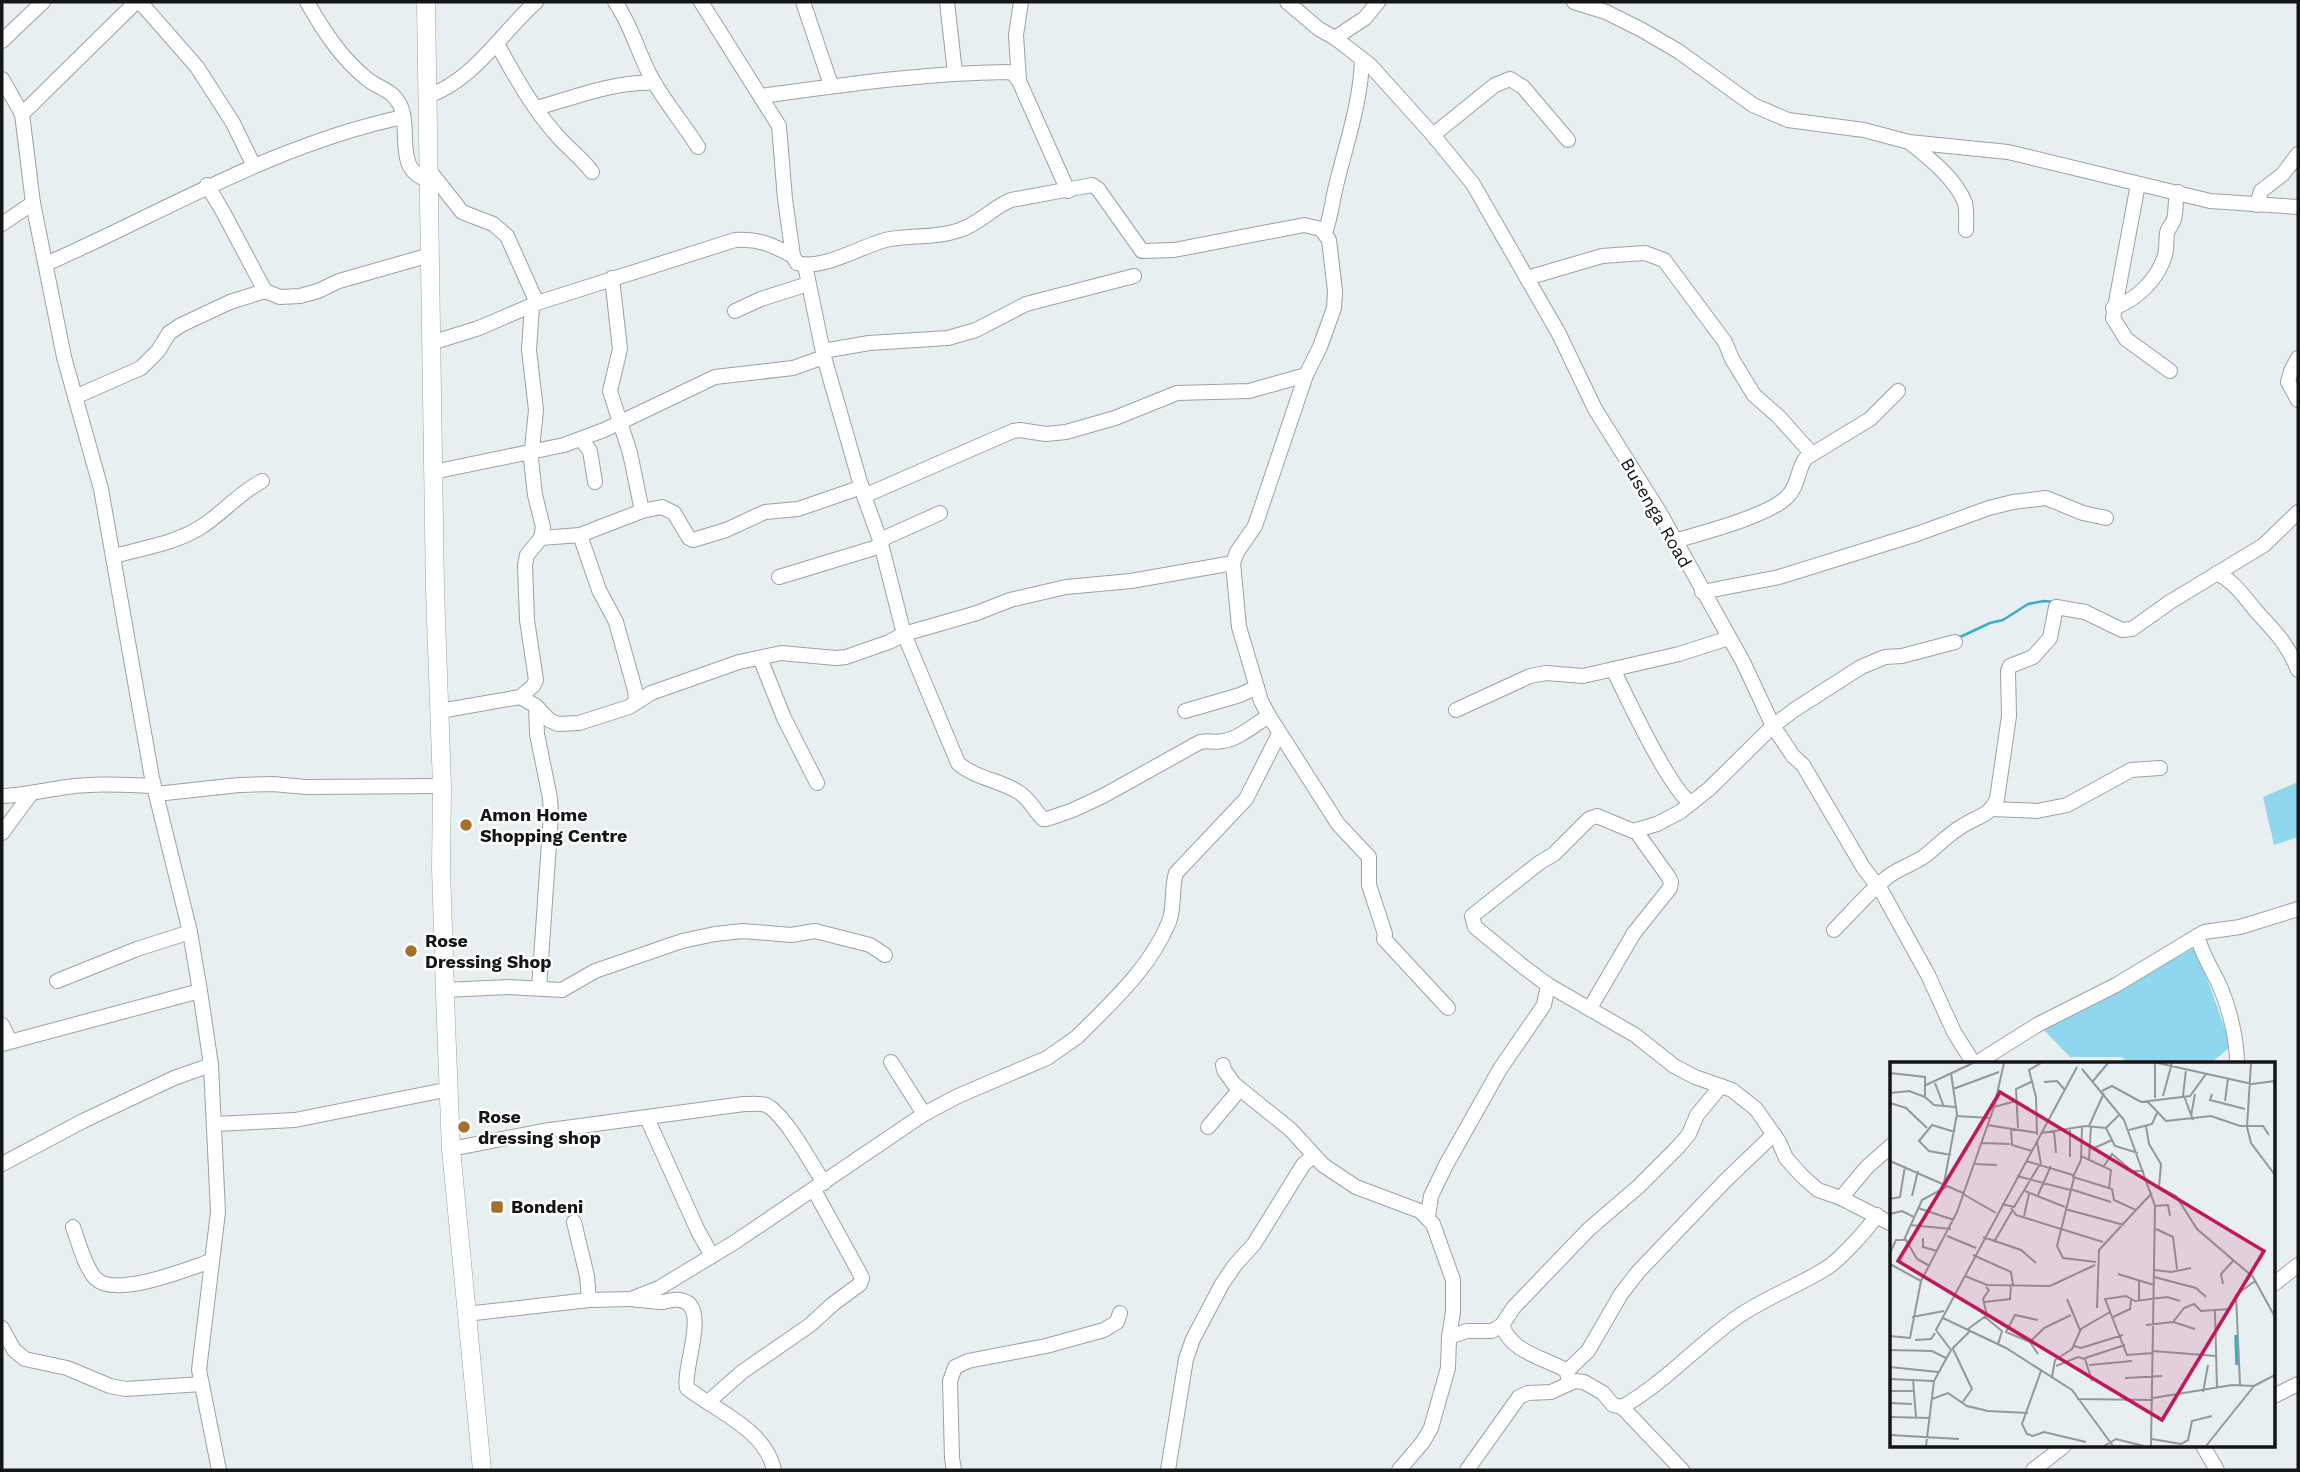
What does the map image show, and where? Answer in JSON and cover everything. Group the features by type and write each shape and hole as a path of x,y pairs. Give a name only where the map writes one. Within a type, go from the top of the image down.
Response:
{"main road":[{"path":"426,2 433,472 442,786 441,867 451,1149 482,1470"}],"street":[{"path":"2,41 43,2"},
{"path":"307,2 324,32 339,50 368,80 389,91 396,98 403,117 409,166 414,174 429,175 462,212 493,224 507,236 534,304 529,350 536,410 532,453 536,495 543,527 541,538 527,555 525,565 527,620 536,680 520,697 440,711"},
{"path":"428,96 447,89 497,44 536,2"},
{"path":"615,2 655,83 698,147"},
{"path":"701,2 782,134 785,199 793,256 797,263 805,265 838,257 888,240 951,233 975,223 1003,203 1092,185 1098,189 1139,248 1146,251 1174,250 1304,225 1321,229 1325,233 1332,255 1334,308 1320,347 1306,375 1255,526 1237,552 1233,564 1239,627 1257,687 1279,734 1338,824 1368,857 1369,885 1385,934 1384,939 1448,1008"},
{"path":"947,2 955,73"},
{"path":"1019,81 1016,34 1021,2"},
{"name":"Busenga Road","path":"1287,2 1319,29 1362,59 1433,135 1473,184 1559,334 1595,408 1660,513 1729,638 1773,726 1793,756 1803,765 1863,867 1878,887 1928,975 1954,1032 1974,1062"},
{"path":"1335,38 1365,18 1378,2"},
{"path":"1574,2 1606,12 1642,30 1678,51 1753,105 1777,115 1802,122 1864,130 1909,142 2008,152 2210,201 2298,207"},
{"path":"22,114 142,3 197,67 233,123 253,164"},
{"path":"808,4 819,54 831,85"},
{"path":"497,44 525,93 551,130 592,172"},
{"path":"1325,233 1333,212 1335,189 1353,123 1362,59"},
{"path":"761,96 831,85 955,73 1013,73 1068,191"},
{"path":"2,79 22,114 33,203 64,357 101,489 155,790 190,932 200,990 211,1065 218,1212 200,1370 219,1470"},
{"path":"1433,135 1495,85 1510,79 1523,87 1568,140"},
{"path":"537,108 603,89 639,82 655,83"},
{"path":"46,264 253,164 377,122 403,117"},
{"path":"1909,142 1924,154 1959,192 1966,205 1966,230"},
{"path":"2258,205 2261,191 2283,174 2298,154"},
{"path":"2138,184 2113,318 2126,339 2170,371"},
{"path":"207,185 265,291"},
{"path":"2113,308 2131,301 2160,268 2166,253 2167,230 2175,220 2175,200 2178,192"},
{"path":"2,225 33,203"},
{"path":"431,343 479,328 534,304 735,240 763,242 793,256"},
{"path":"1527,278 1602,256 1645,253 1664,260 1725,342 1754,395 1779,417 1812,453"},
{"path":"75,397 136,371 158,351 169,333 230,302 265,291 280,297 300,296 339,281 430,255"},
{"path":"805,265 824,354 863,491 881,543 904,634 958,763 966,770 1017,791 1043,819 1073,810 1200,742 1233,738 1269,716"},
{"path":"433,472 532,453 581,439 715,377 793,368 824,354 869,343 948,338 976,330 1026,304 1134,276"},
{"path":"612,278 620,349 610,388 630,453 642,511"},
{"path":"734,311 761,299 808,285"},
{"path":"2298,358 2288,382 2298,400"},
{"path":"541,538 580,535 642,511 662,507 674,513 689,538 693,540 726,530 765,512 798,509 863,491 1013,431 1046,434 1066,432 1115,418 1177,393 1249,391 1306,375"},
{"path":"1674,541 1726,526 1787,498 1794,488 1802,463 1812,453 1870,419 1898,391"},
{"path":"581,439 590,451 595,482"},
{"path":"114,556 159,545 200,528 246,489 261,481"},
{"path":"1702,592 1779,577 2012,502 2046,498 2083,513 2106,518"},
{"path":"1833,930 1884,879 1927,854 1946,836 1967,822 1983,817 1993,809 1997,799 2009,716 2008,671 2010,666 2033,656 2050,638 2056,607 2085,612 2122,630 2132,629 2170,602 2264,545 2298,512"},
{"path":"779,577 881,543 940,513"},
{"path":"580,535 599,590 616,622 636,702"},
{"path":"520,697 558,724 579,723 629,707 651,693 739,662 782,653 836,658 1010,600 1066,587 1131,581 1233,564"},
{"path":"2217,573 2236,587 2281,636 2298,670"},
{"path":"1456,710 1530,676 1546,673 1583,676 1679,654 1729,638"},
{"path":"1890,1223 1841,1198 1818,1190 1786,1158 1774,1134 1751,1104 1732,1090 1695,1077 1674,1066 1635,1035 1548,985 1494,945 1475,927 1472,916 1529,870 1554,854 1589,819 1597,817 1626,829 1638,830 1670,818 1691,803 1773,726 1871,662 1955,642"},
{"path":"760,658 784,718 817,783"},
{"path":"1613,669 1667,770 1684,798 1691,803"},
{"path":"1185,711 1240,695 1257,687"},
{"path":"536,706 537,734 551,814 539,988"},
{"path":"631,1299 659,1288 712,1256 819,1187 924,1114 958,1096 1017,1072 1065,1047 1077,1037 1144,967 1170,920 1176,873 1246,799 1279,734"},
{"path":"1993,809 2037,811 2067,805 2131,770 2160,768"},
{"path":"2,796 30,795 65,787 94,785 155,790 273,784 306,787 442,786"},
{"path":"2,833 30,795"},
{"path":"1590,1008 1634,933 1670,888 1668,876 1640,837 1638,830"},
{"path":"1978,1062 2036,1025 2116,985 2204,932 2240,927 2298,909"},
{"path":"446,990 562,990 595,971 682,941 743,931 791,934 815,931 870,945 885,955"},
{"path":"57,981 137,949 190,932"},
{"path":"2197,936 2204,958 2219,984 2237,1052 2237,1062"},
{"path":"1428,1217 1431,1196 1446,1165 1500,1069 1544,1004 1548,985"},
{"path":"2,1025 6,1042 200,990"},
{"path":"891,1062 924,1114"},
{"path":"2,1164 83,1121 174,1078 211,1065"},
{"path":"1223,1065 1227,1076 1291,1130 1313,1156 1356,1187 1420,1211 1428,1217 1437,1234 1453,1280 1448,1368 1431,1428 1399,1470"},
{"path":"1449,1337 1467,1331 1492,1331 1502,1325 1514,1307 1589,1229 1638,1187 1679,1146 1689,1134 1697,1115 1721,1086"},
{"path":"215,1124 295,1120 450,1089"},
{"path":"1208,1127 1240,1089"},
{"path":"451,1149 543,1131 744,1104 765,1104 775,1111 791,1131 862,1278 860,1284 800,1333 742,1372 708,1402"},
{"path":"647,1118 712,1256"},
{"path":"1468,1470 1519,1397 1528,1393 1551,1392 1566,1378 1588,1351 1621,1294 1638,1272 1774,1134"},
{"path":"1841,1198 1867,1167 1890,1147"},
{"path":"1168,1470 1186,1359 1193,1339 1228,1274 1254,1244 1303,1165 1313,1156"},
{"path":"1622,1407 1684,1362 1736,1318 1769,1296 1828,1268 1871,1225 1877,1215"},
{"path":"574,1222 587,1276 589,1300"},
{"path":"73,1227 88,1268 94,1277 107,1285 124,1285 154,1279 211,1261"},
{"path":"2276,1282 2298,1265"},
{"path":"466,1314 589,1300 680,1300 689,1304 694,1311 696,1323 685,1382 687,1388 726,1413 763,1447 772,1458 774,1470"},
{"path":"954,1470 950,1381 955,1367 1104,1330 1117,1322 1120,1313"},
{"path":"1502,1325 1504,1331 1530,1354 1566,1378 1592,1384 1613,1405 1622,1407 1682,1470"},
{"path":"2,1328 14,1350 25,1359 86,1374 110,1387 146,1389 202,1384"},
{"path":"2276,1395 2298,1384"},
{"path":"2033,1470 2061,1448"},
{"path":"2205,1448 2217,1470"}],"shaded area":[{"path":"2298,782 2298,837 2274,845 2263,797"},
{"path":"2196,947 2231,1046 2212,1062 2126,1062 2122,1057 2070,1057 2043,1029"}],"waterway":[{"path":"1958,638 2003,620 2028,604 2055,602"}],"place":[{"name":"Amon Home Shopping Centre","path":"466,825"},
{"name":"Rose Dressing Shop","path":"411,951"},
{"name":"Rose dressing shop","path":"464,1127"},
{"name":"Bondeni","path":"497,1207"}]}
